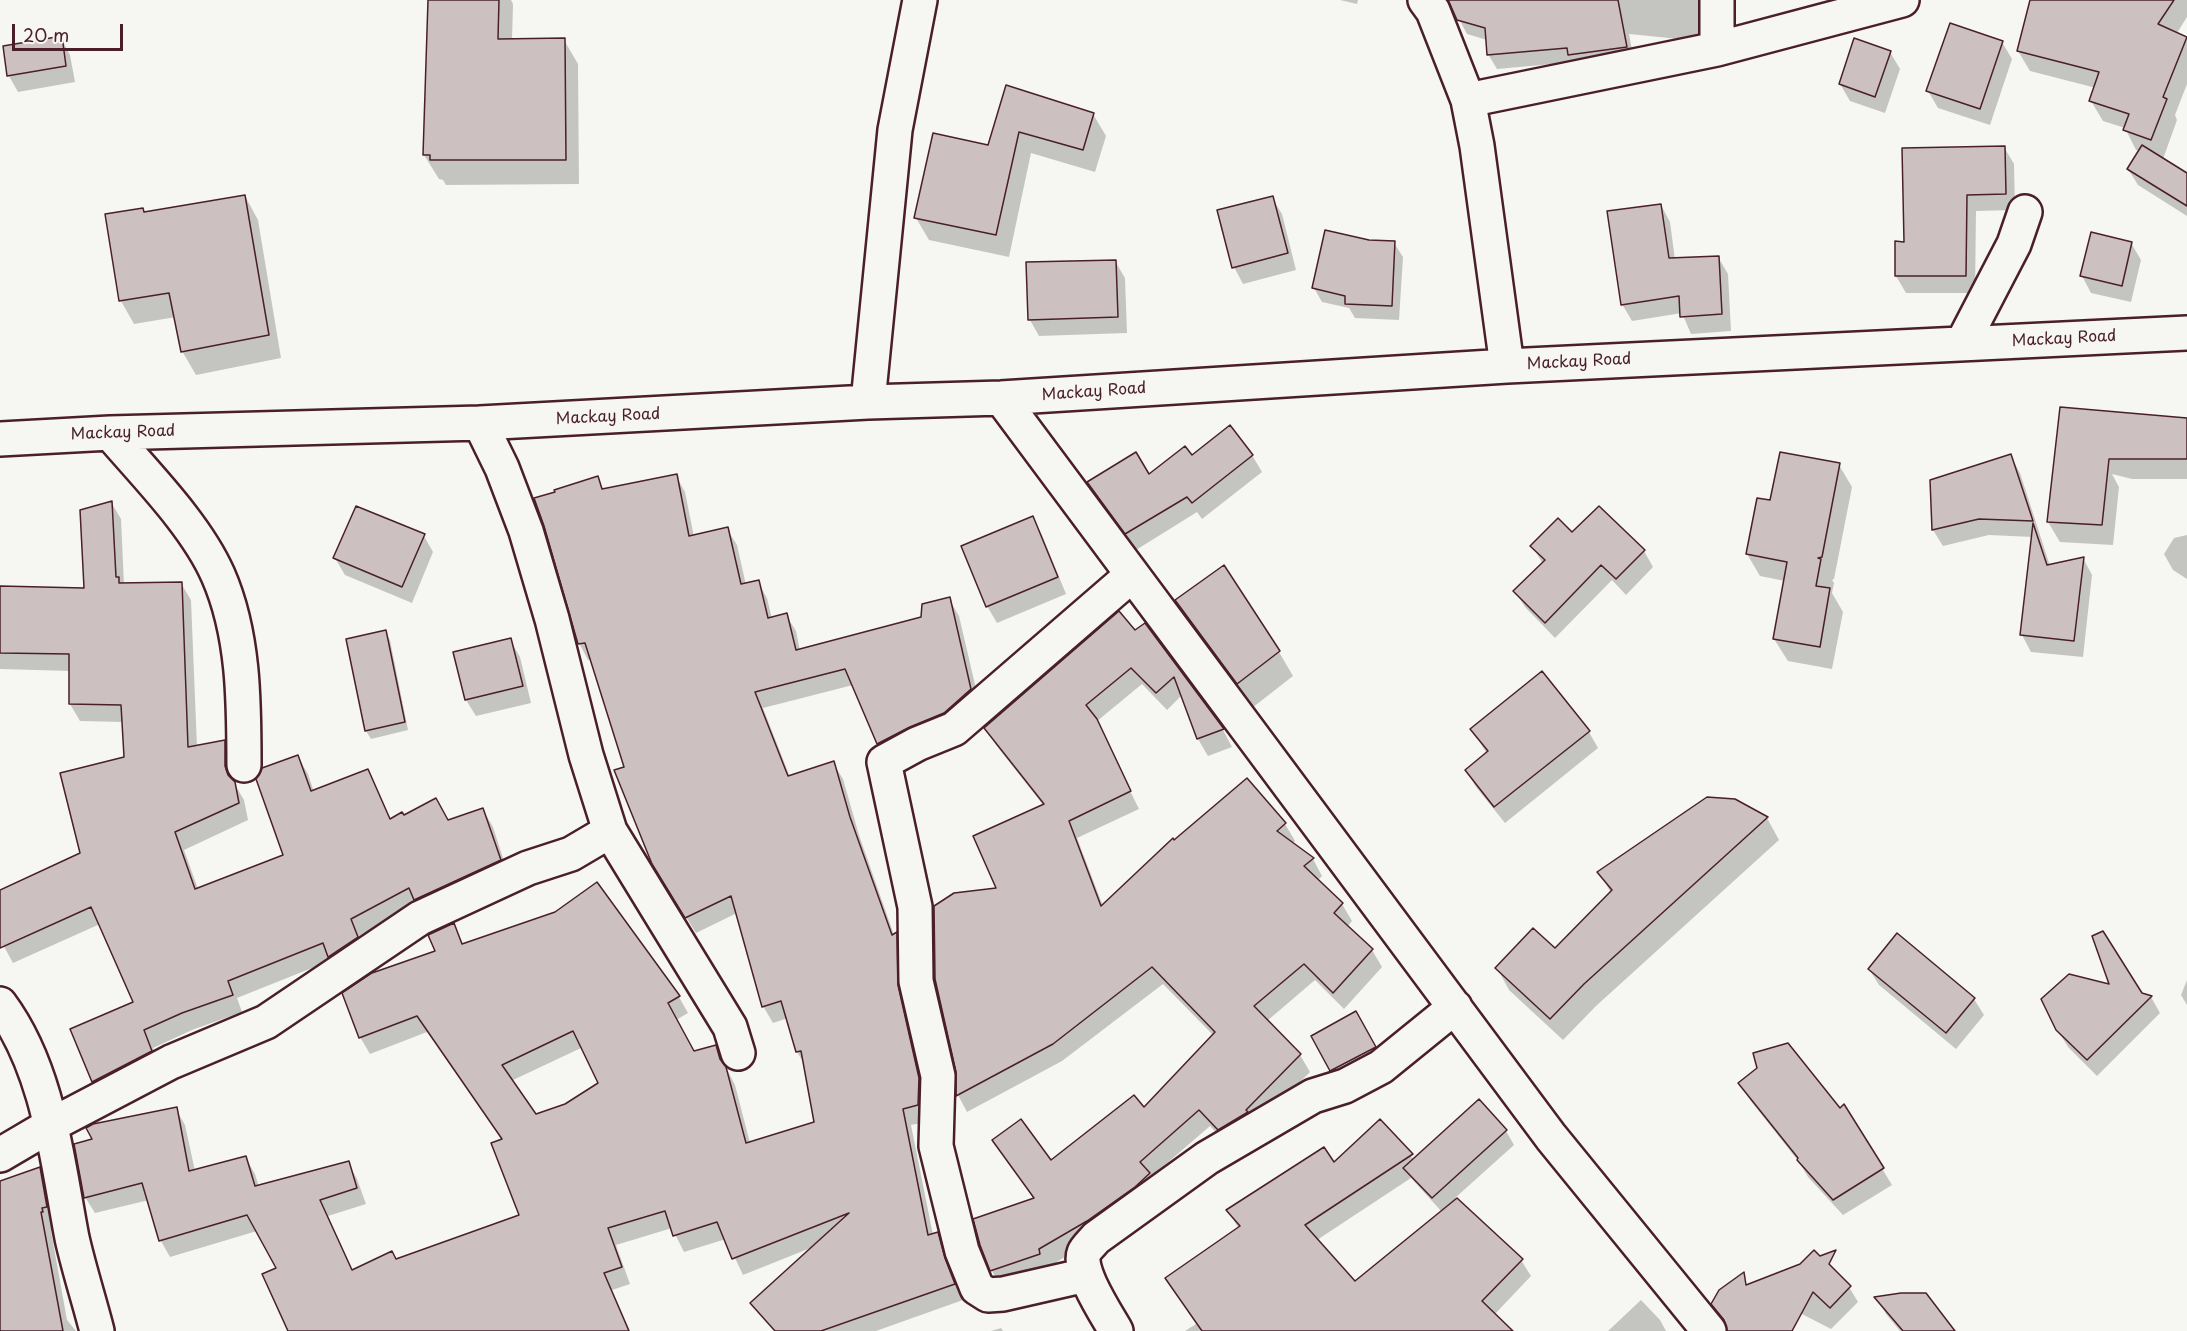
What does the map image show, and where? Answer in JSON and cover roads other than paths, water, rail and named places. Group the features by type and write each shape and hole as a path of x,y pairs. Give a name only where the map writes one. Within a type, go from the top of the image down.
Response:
{"street":[{"path":"868,402 895,130 920,0"},
{"path":"1425,0 1433,11 1468,100 1477,146 1507,366"},
{"path":"1717,0 1717,49"},
{"path":"1468,100 1717,49 1902,0"},
{"path":"1962,344 2014,244 2025,212"},
{"name":"Mackay Road","path":"0,439 110,433 480,423 868,402 1001,398 1507,366 2187,333"},
{"path":"1001,398 1551,1137 1709,1331"},
{"path":"480,423 502,468 525,531 552,619 586,755 610,831 730,1028 738,1053"},
{"path":"110,433 188,526 204,548 221,581 227,597 240,657 244,704 244,765"},
{"path":"1086,1275 1003,1294 988,1295 977,1288 962,1251 936,1146 938,1076 916,981 915,907 884,762 917,744 954,729 1132,575"},
{"path":"0,1155 51,1125 171,1062 266,1022 420,918 528,868 571,854 610,831"},
{"path":"0,1004 20,1037 37,1079 51,1125 73,1242 97,1331"},
{"path":"1116,1331 1086,1275 1083,1262 1083,1254 1096,1238 1207,1158 1313,1096 1345,1086 1381,1067 1455,1007"}]}
